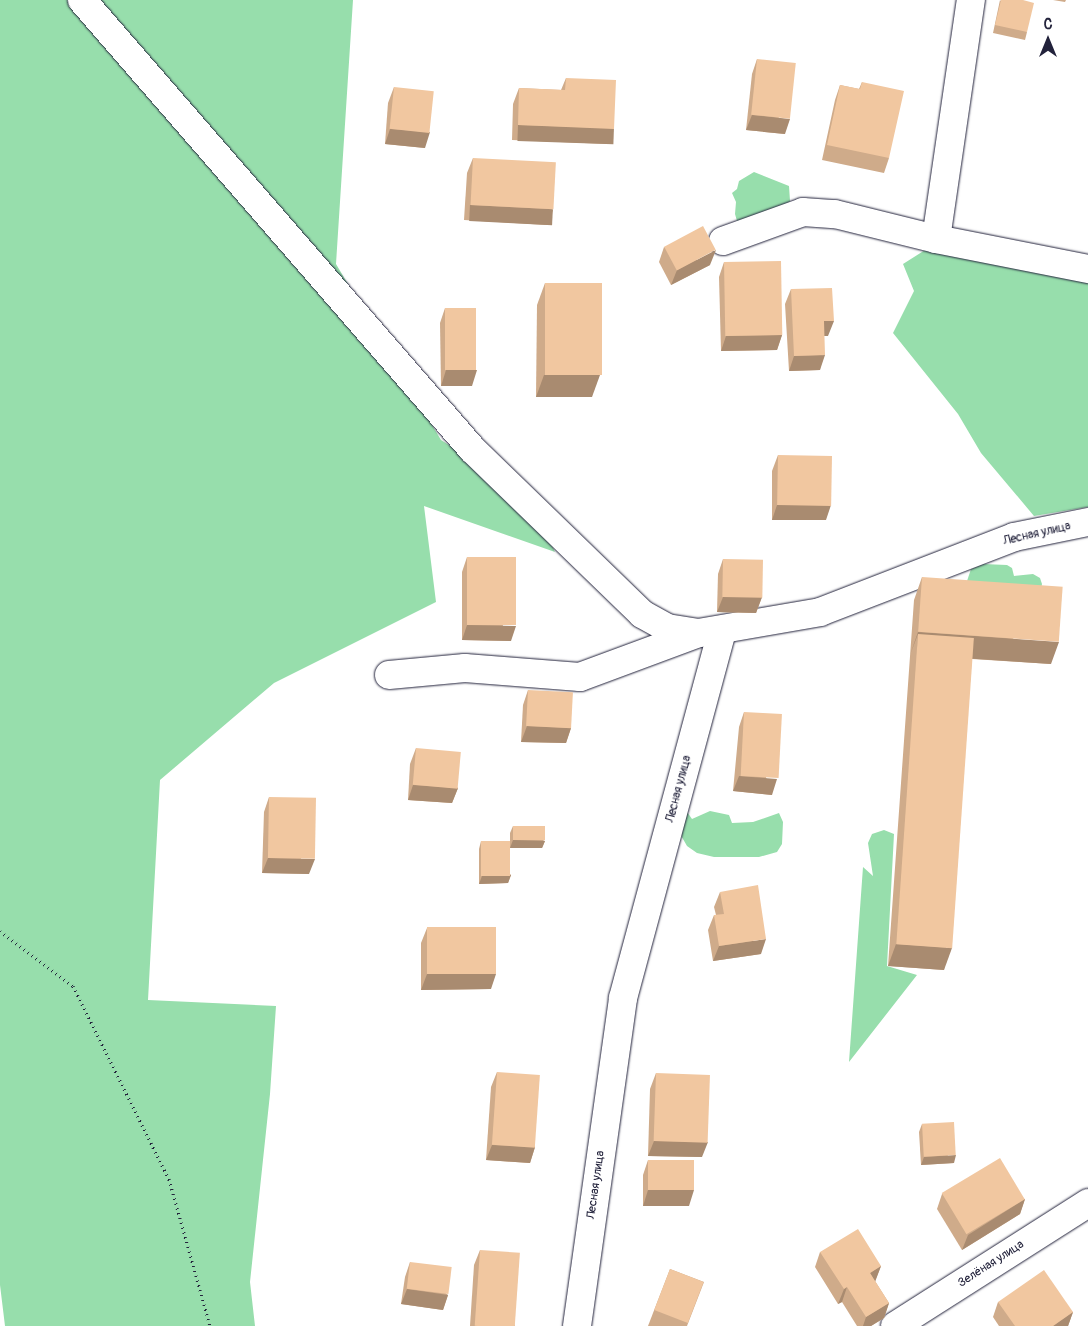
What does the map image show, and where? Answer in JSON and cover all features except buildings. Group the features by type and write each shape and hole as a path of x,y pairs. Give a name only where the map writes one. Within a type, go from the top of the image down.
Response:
{"street":[{"path":"82,0 472,448 642,614 667,628 711,632"},
{"path":"936,239 971,0"},
{"path":"722,241 803,212 835,214 936,239 1088,269"},
{"name":"Лесная улица","path":"577,1326 623,998 711,632 820,612 1014,537 1088,522"},
{"path":"389,675 465,668 580,677 711,632"},
{"name":"Зелёная улица","path":"895,1326 1088,1203"}],"path":[{"path":"0,931 73,986 169,1179 210,1326"}],"green space":[{"path":"0,0 353,0 336,264 441,440 529,495 555,552 424,506 436,602 274,683 160,780 148,1000 276,1006 270,1094 250,1282 255,1326 5,1326 0,1285"},
{"path":"754,172 789,186 790,201 782,213 752,225 737,221 735,214 736,202 732,193 737,189 739,181"},
{"path":"933,245 1088,277 1088,507 1034,516 981,453 958,414 893,333 914,291 903,264"},
{"path":"983,564 1007,565 1012,568 1014,576 1033,574 1040,578 1042,584 1040,594 967,581 971,569"},
{"path":"683,806 692,819 710,811 729,815 732,823 753,822 779,813 783,822 782,844 777,852 759,857 714,857 697,853 687,846 679,832"},
{"path":"884,830 894,834 887,966 917,975 849,1062 863,867 873,876 868,843 872,834"}]}
